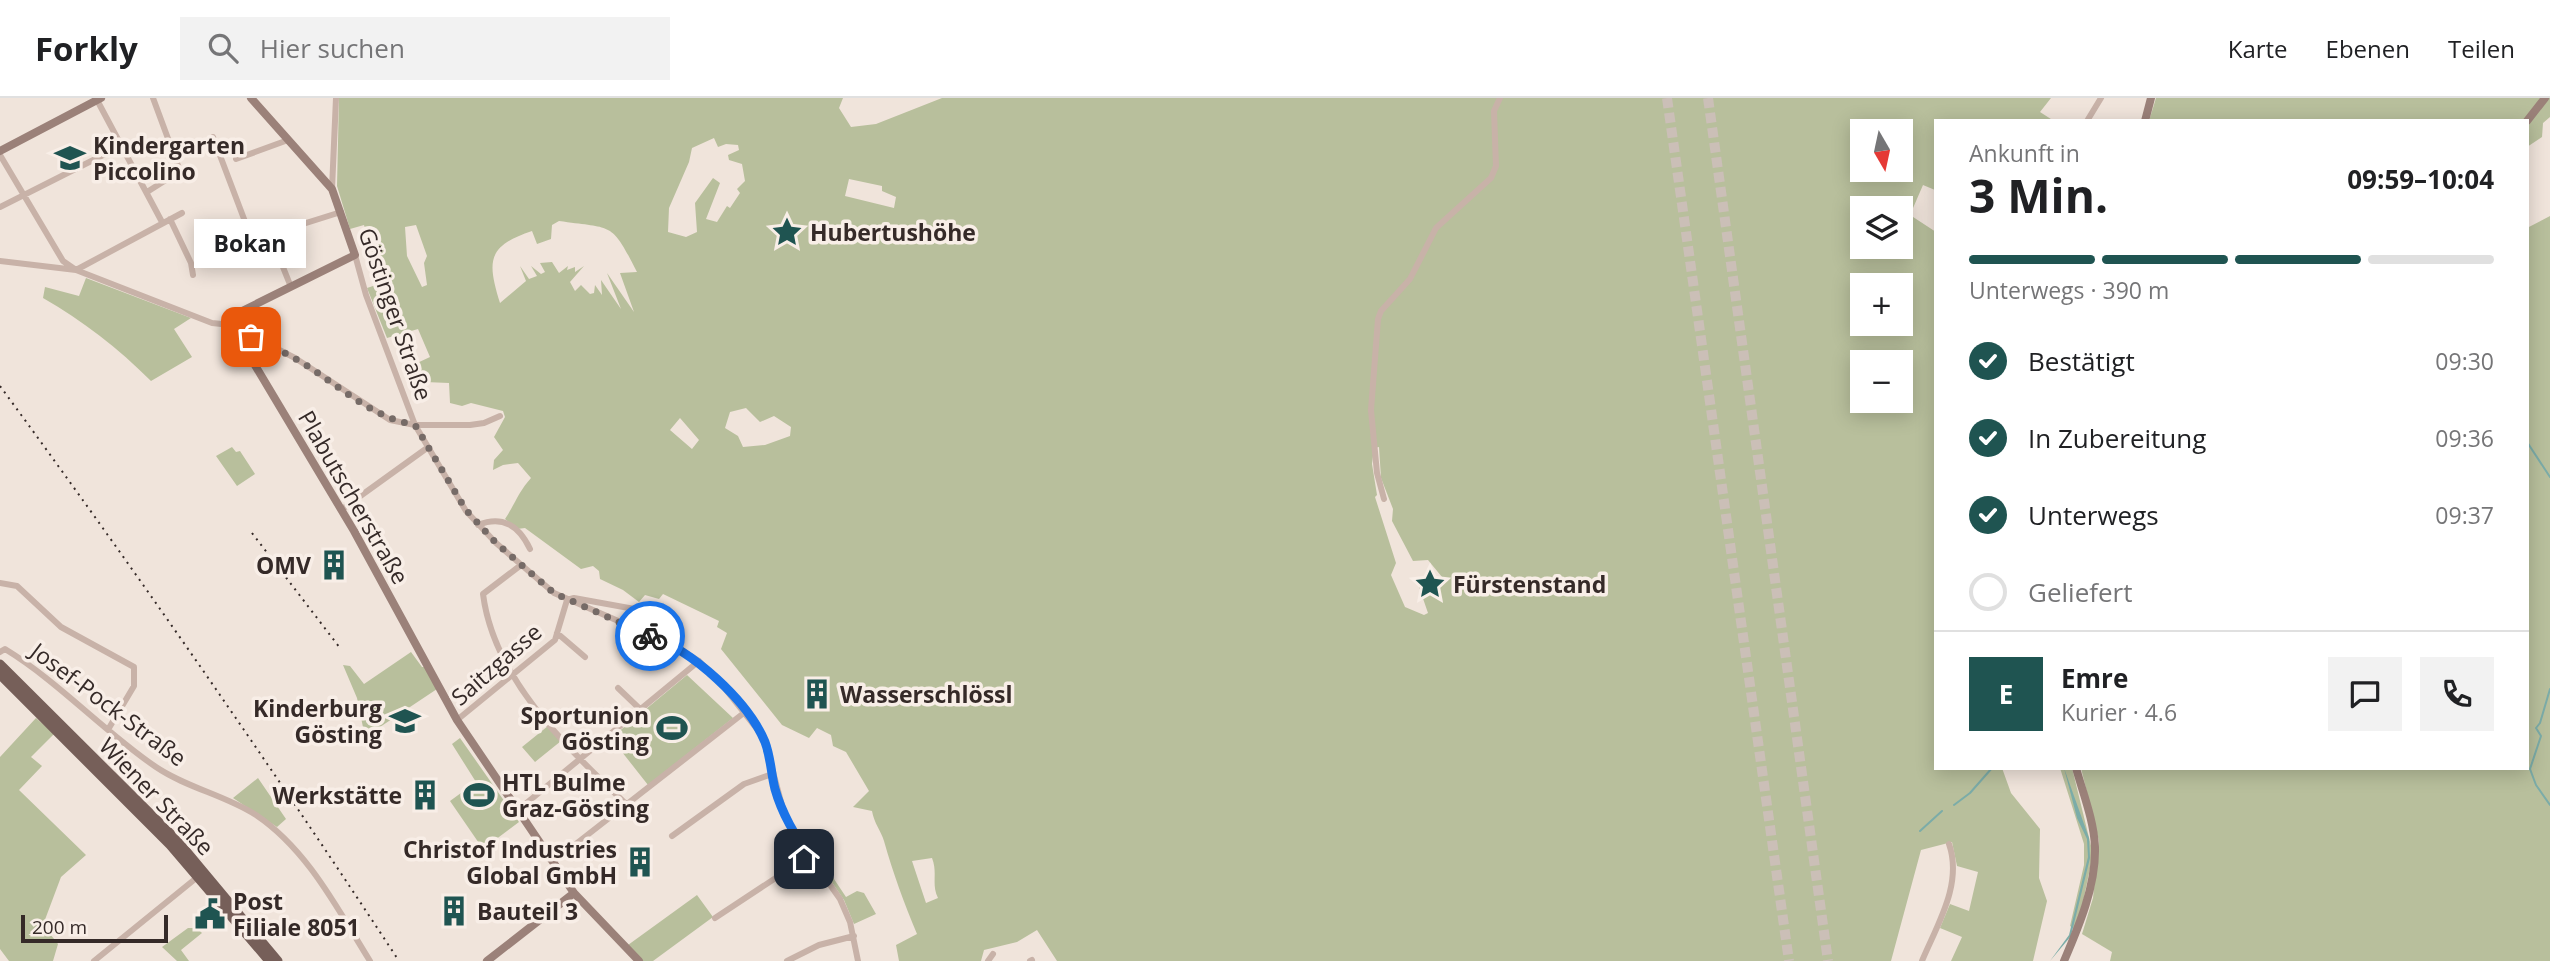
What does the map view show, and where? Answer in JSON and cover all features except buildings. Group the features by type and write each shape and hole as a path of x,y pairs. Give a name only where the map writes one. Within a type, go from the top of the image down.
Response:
{"main road":[{"name":"Wiener Straße","path":"0,664 139,801 278,961"},
{"name":"Wiener Straße","path":"0,676 201,874 269,961"}],"street":[{"path":"147,192 180,171 153,98"},
{"path":"251,98 332,190"},
{"name":"Göstinger Straße","path":"336,98 332,190 366,295 415,425 427,448 478,525 521,565 567,600 661,639 699,661 745,712 764,738 784,813 809,856 841,899 854,936 858,961"},
{"path":"1384,499 1377,473 1371,410 1378,319 1381,311 1410,279 1436,228 1491,178 1496,166 1494,111 1500,98"},
{"path":"2088,119 2101,98"},
{"path":"2146,119 2151,98"},
{"path":"2529,119 2545,98"},
{"path":"193,275 191,262 147,192 99,99 26,136 19,136 0,151 63,261 76,270 212,323 231,325 295,358 370,410 390,420 415,425 484,423 500,415"},
{"path":"213,137 251,239 341,212"},
{"path":"236,159 288,140"},
{"path":"0,208 121,145"},
{"path":"0,261 76,270 182,213"},
{"path":"270,235 291,287"},
{"path":"231,325 234,315 355,255"},
{"name":"Plabutscherstraße","path":"231,325 341,510 457,720 574,892 581,892 598,917 639,961"},
{"path":"341,510 427,448"},
{"path":"478,525 506,522 523,533 530,548"},
{"path":"521,565 483,594 491,626 532,703 581,760 626,804"},
{"path":"0,583 18,586 61,627 134,667 134,686 109,728"},
{"path":"567,600 573,598 651,612"},
{"name":"Saitzgasse","path":"457,720 555,640 567,600"},
{"name":"Saitzgasse","path":"557,633 585,657"},
{"name":"Josef-Pock-Straße","path":"0,652 5,649 29,665 156,768 228,800 256,816 283,837 324,889 370,961"},
{"path":"518,810 699,661"},
{"path":"618,688 641,710"},
{"path":"554,861 745,712"},
{"path":"2064,961 2077,932 2094,864 2092,826 2077,770"},
{"path":"672,836 744,784 772,774"},
{"path":"1922,961 1952,889 1952,854 1949,844"},
{"path":"715,918 809,856"},
{"path":"94,961 201,874"},
{"path":"488,961 574,892"},
{"path":"788,960 819,945 854,936"},
{"path":"988,961 993,954"}],"green space":[{"path":"339,98 843,98 839,108 851,127 876,124 942,98 2051,98 2040,112 2051,119 1934,119 1934,190 1923,185 1913,208 1913,196 1850,196 1850,259 1913,259 1913,217 1934,231 1934,770 2003,770 2011,793 2040,829 2039,878 2047,901 2033,961 1951,961 1962,937 1940,928 1950,904 1969,911 1978,872 1957,866 1952,842 1921,850 1891,961 1057,961 1037,930 1017,942 984,950 981,961 899,961 896,945 917,934 872,811 853,807 869,791 846,752 833,746 831,735 817,728 809,738 782,725 721,649 727,633 717,627 719,621 663,594 659,599 645,595 639,602 623,590 600,579 599,571 593,566 581,569 525,528 517,529 505,519 531,478 518,463 503,465 493,470 494,460 503,450 494,437 505,417 503,411 471,403 462,406 450,403 449,383 425,382 415,364 430,357 418,329 387,338 367,288 382,283 364,225 350,229 337,186","holes":["714,138 718,147 726,144 738,145 739,150 728,155 729,160 742,164 745,181 737,189 740,193 730,208 727,206 717,222 706,219 720,183 713,178 695,203 697,232 686,237 668,232 669,208 689,162 692,148","849,179 882,186 882,191 896,197 894,208 845,196","559,221 601,227 609,230 622,244 637,272 620,273 634,312 607,273 621,309 601,280 602,295 595,285 594,293 590,294 581,285 575,291 570,282 584,266 575,272 575,267 567,270 568,266 559,273 552,262 540,263 545,272 541,274 531,266 537,276 529,279 520,266 526,281 500,303 493,276 494,257 499,249 532,231 537,244 551,239 552,225","416,225 427,256 424,263 427,285 422,287 407,256 405,227","746,408 760,422 774,416 791,427 790,436 765,445 743,447 738,436 725,428 730,412","680,418 699,440 692,449 670,430","1379,447 1381,478 1393,509 1392,521 1413,561 1428,560 1442,577 1433,590 1419,587 1428,613 1424,615 1405,607 1391,575 1396,563 1375,497 1377,495 1372,464 1374,448","932,858 938,898 926,903 912,861"]},
{"path":"2156,98 2550,98 2550,117 2543,123 2542,137 2529,146 2529,119 2150,119"},
{"path":"2550,216 2550,961 2110,961 2112,952 2082,934 2093,898 2099,841 2081,770 2529,770 2529,227"},
{"path":"86,278 191,318 174,329 192,357 151,381 100,336 43,298 45,287 79,296"},
{"path":"232,447 236,452 240,451 255,474 237,486 216,456"},
{"path":"411,652 422,667 426,667 437,689 365,737 357,698 343,665 350,666 364,684"},
{"name":"Sportunion Gösting","path":"687,675 733,718 648,785 611,738"},
{"path":"36,718 54,734 31,757 42,766 19,790 86,855 61,877 43,925 58,944 53,961 9,961 0,949 0,757"},
{"path":"548,726 561,741 535,762 522,747"},
{"name":"HTL Bulme Graz-Gösting","path":"460,738 519,822 483,849 450,801 476,782 452,744"},
{"path":"2061,770 2072,770 2093,854 2077,931 2070,926 2084,865 2084,844"},
{"path":"258,778 286,819 277,827 233,798"},
{"path":"828,870 846,897 857,891 864,893 876,914 854,924 844,900 825,872"},
{"path":"697,895 713,917 653,961 643,961 628,945"},
{"path":"188,928 197,928 202,933 181,950 189,961 177,961 162,947"}],"water":[{"path":"2065,770 2089,838 2090,858 2071,936 2050,961 2069,935 2088,857 2087,839 2077,818"}],"waterway":[{"path":"2529,445 2550,477"},
{"path":"2550,689 2536,728 2541,736 2530,769 2536,785 2550,805"},
{"path":"1954,805 1970,793 1990,770"},
{"path":"1920,831 1942,811"}],"tunnel":[{"path":"1667,98 1789,961"},
{"path":"1708,98 1828,961"}],"railway":[{"path":"0,386 203,671 399,961"},
{"path":"252,533 340,648"}],"way so far":[{"path":"251,337 295,358 370,410 390,420 415,425 466,510 496,543 554,593 650,636"}],"place":[{"name":"Kindergarten Piccolino","path":"70,158"},
{"name":"Hubertushöhe","path":"787,232"},
{"name":"Bokan","path":"251,337"},
{"name":"OMV","path":"334,565"},
{"name":"Fürstenstand","path":"1430,584"},
{"name":"Wasserschlössl","path":"817,694"},
{"name":"Kinderburg Gösting","path":"405,721"},
{"name":"Sportunion Gösting","path":"672,728"},
{"name":"Werkstätte","path":"425,795"},
{"name":"HTL Bulme Graz-Gösting","path":"479,795"},
{"name":"Christof Industries Global GmbH","path":"640,862"},
{"name":"Bauteil 3","path":"454,911"},
{"name":"Post Filiale 8051","path":"210,914"}],"route":[{"path":"650,636 661,639 699,661 756,726 768,750 775,788 784,813 809,856 804,859"}]}
